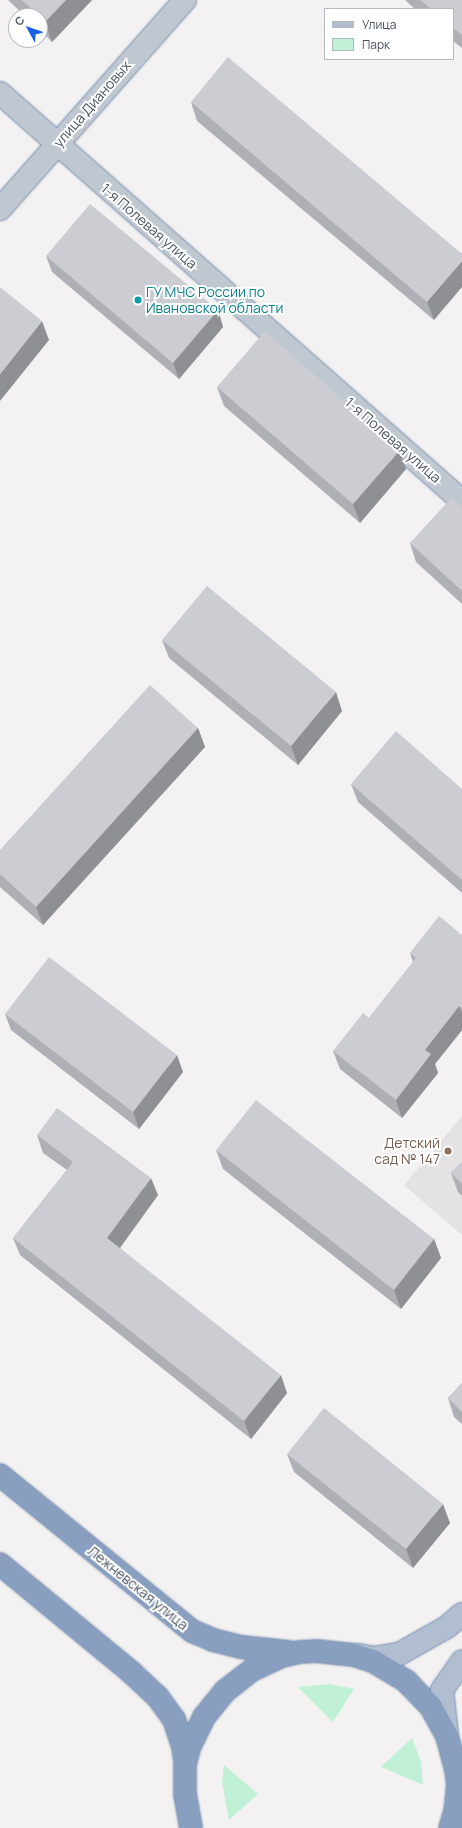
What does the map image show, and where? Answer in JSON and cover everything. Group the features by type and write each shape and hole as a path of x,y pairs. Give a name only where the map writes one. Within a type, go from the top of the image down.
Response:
{"highway":[{"name":"Лежневская улица","path":"0,1475 192,1631 213,1640 242,1647 298,1652"},
{"path":"0,1564 132,1673 157,1696 174,1719 183,1746 185,1764 184,1780 189,1822"},
{"path":"185,1764 189,1748 204,1717 225,1691 252,1670 282,1656 298,1652 329,1652 354,1655 373,1661 406,1681 431,1707 447,1736 454,1758 460,1790 450,1828"}],"main road":[{"path":"354,1655 374,1658 399,1654 447,1627 462,1614"},
{"path":"447,1736 442,1690 462,1661"}],"street":[{"name":"улица Диановых","path":"0,209 185,0"},
{"name":"1-я Полевая улица","path":"0,93 462,501"}],"shaded area":[{"name":"Детский сад № 147","path":"462,1116 462,1235 404,1185"}],"green space":[{"path":"330,1684 354,1689 333,1722 298,1687"},
{"path":"412,1738 421,1762 423,1785 381,1767"},
{"path":"224,1765 258,1794 229,1820 222,1782"}],"building":[{"path":"22,0 66,0 48,19 48,8 30,8"},
{"path":"420,0 462,0 462,35 454,29 454,8 430,8"},
{"path":"228,57 462,254 462,261 427,302 191,102"},
{"name":"ГУ МЧС России по Ивановской области","path":"90,204 218,310 173,363 46,256"},
{"path":"0,287 42,321 0,374"},
{"path":"265,331 400,450 353,504 217,387"},
{"path":"452,497 462,507 462,591 410,543"},
{"path":"207,586 336,692 291,746 162,640"},
{"path":"150,685 198,728 36,907 0,874 0,850"},
{"path":"396,731 462,789 462,880 351,784"},
{"path":"439,916 462,935 462,1008 459,1006 425,1050 431,1054 396,1100 333,1051 363,1013 369,1018 416,958 410,953"},
{"path":"49,957 177,1055 133,1112 5,1014"},
{"path":"256,1100 434,1239 394,1290 216,1150"},
{"path":"57,1108 151,1178 107,1238 281,1375 244,1421 13,1238 73,1162 37,1135"},
{"path":"462,1162 462,1184 451,1173"},
{"path":"462,1383 462,1412 448,1398"},
{"path":"324,1408 443,1504 406,1549 287,1454"}],"place":[{"name":"ГУ МЧС России по Ивановской области","path":"138,300"},
{"name":"Детский сад № 147","path":"448,1151"}]}
